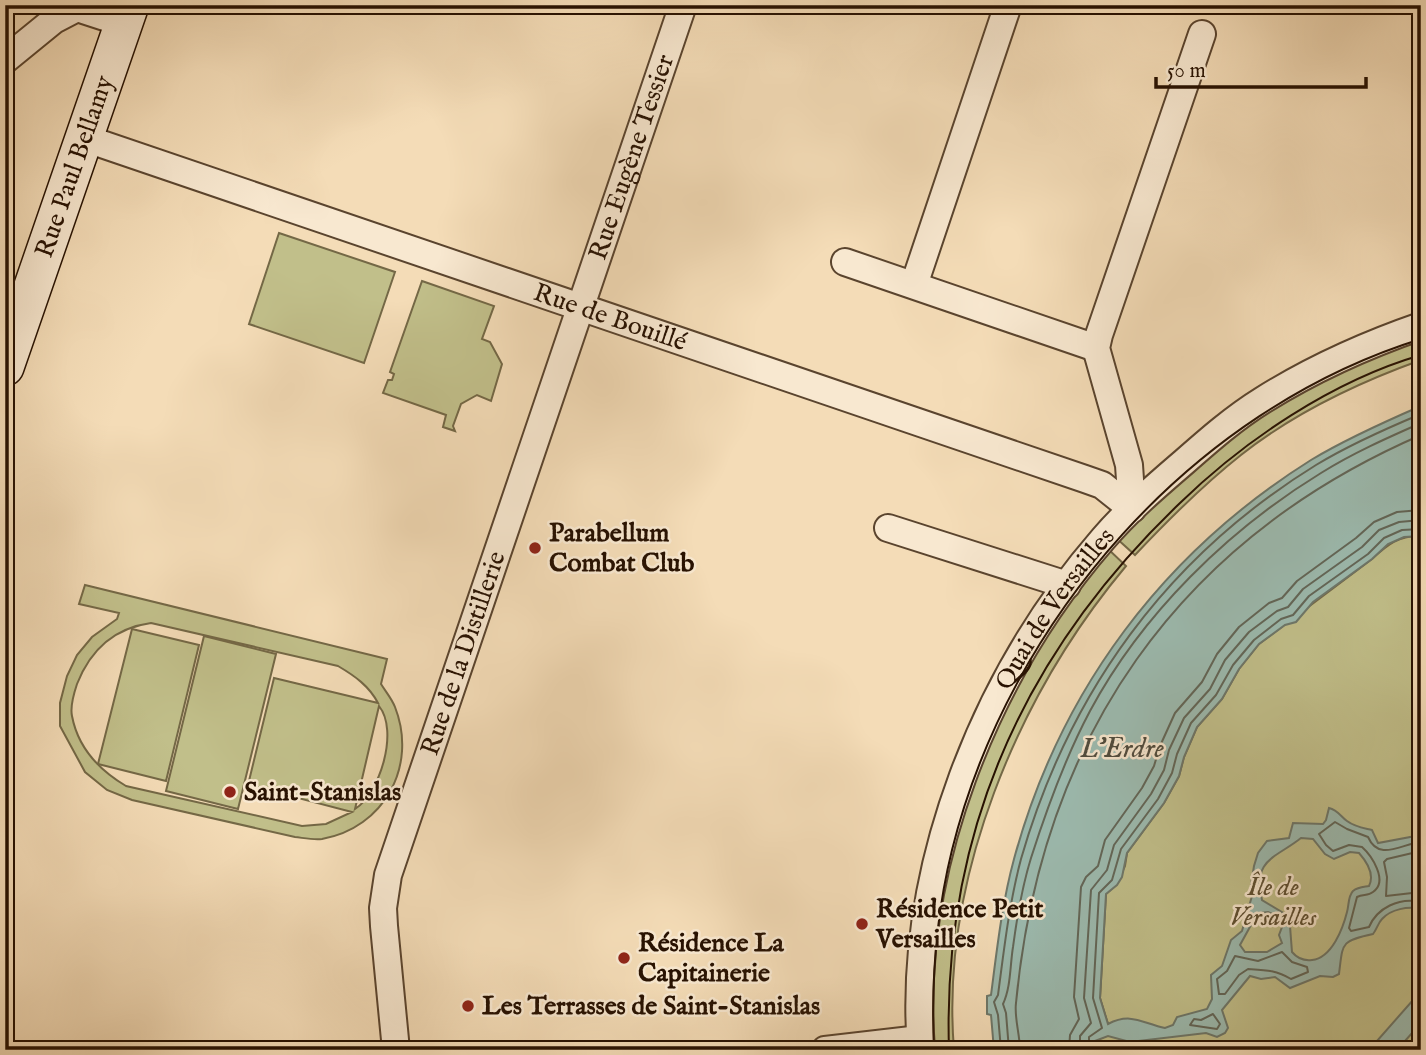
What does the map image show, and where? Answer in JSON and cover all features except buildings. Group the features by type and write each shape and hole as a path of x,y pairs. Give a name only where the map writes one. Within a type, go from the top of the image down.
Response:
{"main road":[{"name":"Rue Paul Bellamy","path":"5,367 127,14"}],"street":[{"name":"Rue Eugène Tessier","path":"580,307 682,5"},
{"path":"914,285 1008,5"},
{"path":"5,60 54,20 77,8 127,14"},
{"path":"1132,509 1129,465 1096,348 1202,34"},
{"name":"Rue de Bouillé","path":"84,138 1102,485 1132,509"},
{"path":"845,262 1096,348"},
{"name":"Rue de la Distillerie","path":"396,1050 383,908 388,874 580,307"},
{"name":"Quai de Versailles","path":"921,1044 925,931 934,873 950,815 973,749 1000,692 1038,627 1104,538 1132,509 1225,427 1261,401 1313,372 1421,326"},
{"path":"888,528 1067,586"},
{"path":"825,1050 921,1044"}],"green space":[{"path":"279,233 395,272 364,363 249,324"},
{"path":"422,281 494,306 482,339 490,342 502,364 491,401 477,395 461,404 453,426 455,431 443,427 446,415 383,393 388,380 392,380 394,374 390,372"},
{"path":"1421,333 1421,360 1327,400 1261,440 1199,491 1135,555 1115,537 1260,409"},
{"name":"Île de Versailles","path":"1421,536 1421,1050 1096,1050 1095,1041 1108,1035 1108,1024 1100,998 1106,894 1117,884 1127,853 1164,803 1179,776 1197,727 1222,699 1239,669 1259,644 1388,545 1406,537"},
{"path":"1106,547 1126,566 1087,617 1052,672 1020,731 994,792 974,856 960,920 953,985 954,1050 929,1050 928,1030 944,863 1013,680"},
{"path":"85,585 387,659 381,684 395,707 401,729 402,751 398,772 390,791 378,808 363,822 344,833 315,839 295,837 132,800 107,790 85,772 60,726 60,703 67,676 77,655 92,637 117,619 119,613 79,604","holes":["151,623 338,666 361,682 378,703 274,678 248,785 352,812 326,824 302,826 126,786 107,773 91,757 75,728 72,708 77,684 89,661 105,643 126,630","379,706 385,717 387,730 384,761 372,790 355,809"]},
{"path":"132,629 199,645 166,781 98,764"},
{"path":"204,636 276,654 238,809 166,791"}],"water":[{"name":"L'Erdre","path":"1421,406 1421,536 1404,537 1388,544 1313,602 1296,622 1285,625 1259,644 1239,669 1222,699 1197,727 1179,776 1164,803 1127,853 1122,877 1106,894 1100,998 1108,1024 1130,1019 1165,1028 1173,1025 1177,1017 1207,1009 1212,999 1211,975 1222,966 1231,940 1242,931 1252,896 1251,885 1258,853 1267,841 1289,838 1293,823 1323,824 1329,808 1353,825 1372,830 1378,843 1421,835 1421,909 1405,908 1390,913 1373,934 1354,939 1345,945 1339,974 1333,977 1320,976 1290,988 1275,977 1261,979 1250,976 1222,1010 1228,1028 1217,1037 1206,1033 1130,1042 1108,1036 1095,1041 1096,1050 994,1050 991,1015 987,1014 987,996 991,995 1003,909 1014,859 1034,797 1059,738 1089,683 1124,631 1164,583 1209,538 1258,497 1311,460 1351,438","holes":["1301,838 1313,839 1325,854 1334,859 1350,852 1359,853 1371,873 1369,886 1351,893 1343,926 1336,941 1325,954 1312,960 1301,959 1292,952 1290,926 1285,914 1262,900 1260,886 1260,876 1268,861","1268,912 1275,915 1282,927 1279,935 1282,943 1267,952 1245,952 1240,945 1256,916"]},
{"path":"1421,991 1421,1023 1397,1050 1369,1050"}],"tram line":[{"path":"934,1050 936,950 942,899 952,850 979,765 1017,683 1065,606 1122,535 1187,471 1259,416 1337,372 1421,339"},
{"path":"949,1050 951,970 960,894 978,821 1003,751 1037,684 1077,621 1125,560 1180,503 1261,435 1355,380 1421,355"}],"place":[{"name":"Parabellum Combat Club","path":"535,548"},
{"name":"Saint-Stanislas","path":"230,792"},
{"name":"Résidence Petit Versailles","path":"862,924"},
{"name":"Résidence La Capitainerie","path":"624,958"},
{"name":"Les Terrasses de Saint-Stanislas","path":"468,1006"}]}
